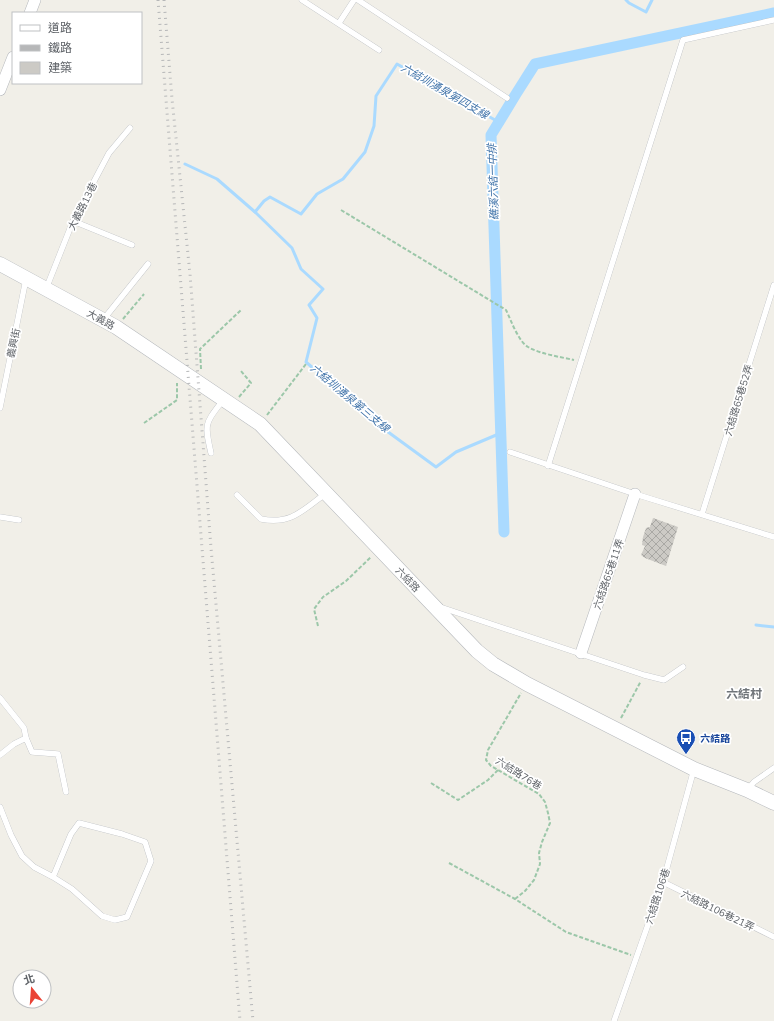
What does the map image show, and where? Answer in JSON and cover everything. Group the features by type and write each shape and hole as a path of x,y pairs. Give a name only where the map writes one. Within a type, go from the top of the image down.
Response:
{"street":[{"path":"30,12 35,0"},
{"path":"0,90 12,60"},
{"name":"大義路","path":"0,264 116,327 199,383"},
{"name":"六結路","path":"199,383 260,424 432,604 478,651 493,664 527,684 615,729 694,768 774,803"},
{"name":"六結路65巷11弄","path":"581,653 635,494"}],"lane":[{"path":"302,0 379,50"},
{"path":"339,23 354,0"},
{"path":"358,0 507,98"},
{"path":"548,466 683,40 774,20"},
{"name":"大義路13巷","path":"46,290 73,221 110,153 130,128"},
{"path":"73,221 132,246"},
{"path":"103,320 148,264"},
{"name":"義興街","path":"0,408 26,279"},
{"name":"六結路65巷52弄","path":"702,514 774,285"},
{"path":"211,453 206,432 208,419 227,402"},
{"path":"510,452 548,466 774,537"},
{"path":"237,495 261,519 281,520 296,516 326,494"},
{"path":"0,517 19,520"},
{"path":"432,604 644,675 664,680 683,667"},
{"path":"0,698 24,728 26,738 32,752 58,754 66,792"},
{"path":"0,755 14,744 26,738"},
{"name":"六結路106巷","path":"614,1021 663,882 694,768"},
{"path":"747,790 754,782 774,768"},
{"path":"0,807 22,856 34,867 54,877 72,889 102,916 115,920 127,917 151,861 145,842 122,834 79,823 71,834 54,877"},
{"name":"六結路106巷21弄","path":"663,882 774,937"}],"path":[{"path":"341,210 506,310 518,335 528,347 554,356 581,361"},
{"path":"116,327 144,294"},
{"path":"199,383 200,349 241,310"},
{"path":"260,424 306,364"},
{"path":"144,424 177,400 178,369"},
{"path":"227,402 251,383 241,371"},
{"path":"318,626 314,609 323,597 346,581 380,549"},
{"path":"615,729 644,675"},
{"name":"六結路76巷","path":"515,899 525,891 534,880 540,864 539,853 542,842 550,823 548,813 545,802 539,794 498,770 486,760 488,750 527,684"},
{"path":"431,783 458,800 488,780 498,770"},
{"path":"449,862 515,899 566,932 637,957"}],"building":[{"path":"653,518 678,527 666,566 641,555 645,546 642,545 643,537 646,528 650,527"}],"waterway":[{"path":"626,0 646,12 652,0"},
{"name":"礁溪六結一中排","path":"504,532 491,135 535,64 774,13"},
{"name":"六結圳湧泉第四支線","path":"255,212 264,201 270,197 301,214 317,194 343,179 365,152 374,126 376,96 397,64 502,124"},
{"name":"六結圳湧泉第三支線","path":"185,164 217,179 255,212 292,248 301,269 323,289 309,305 317,318 306,362 338,390 371,415 384,429 436,467 456,452 501,433"},
{"path":"756,625 774,627"}],"railway":[{"path":"158,0 240,1021"},
{"path":"164,0 172,99 190,274 211,548 253,1021"}],"place":[{"name":"六結路","path":"686,755"}],"district":[{"name":"六結村","path":"744,694"}]}
